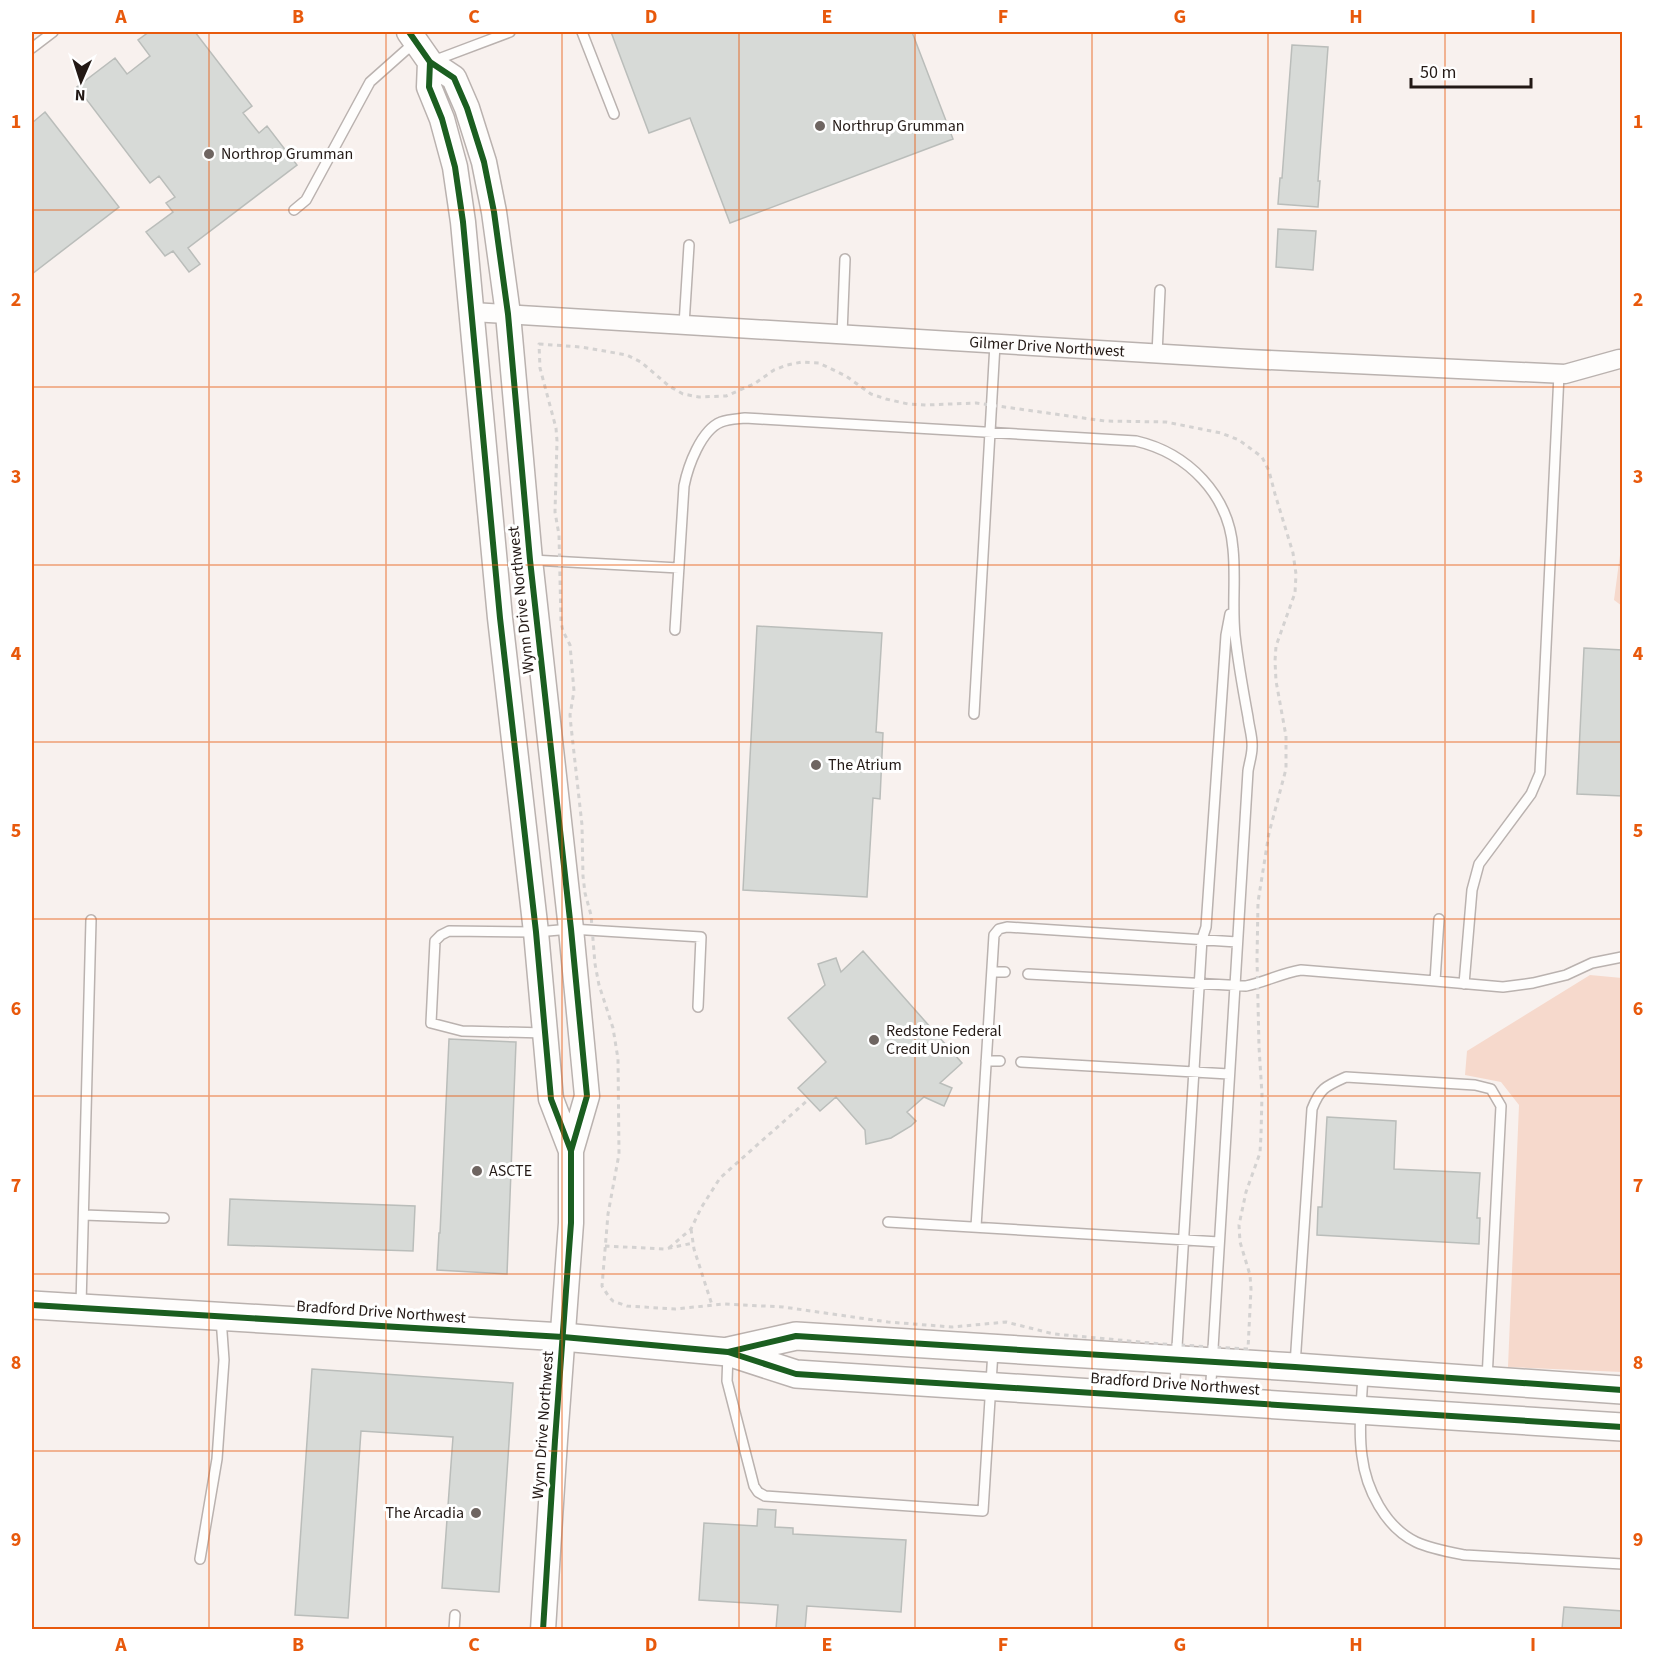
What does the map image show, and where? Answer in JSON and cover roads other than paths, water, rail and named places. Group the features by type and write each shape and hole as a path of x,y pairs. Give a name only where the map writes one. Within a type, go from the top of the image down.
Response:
{"main road":[{"name":"Bradford Drive Northwest","path":"32,1305 563,1337 728,1352 796,1374 1623,1426"},
{"name":"Bradford Drive Northwest","path":"728,1352 796,1336 994,1348 1212,1355 1295,1368 1623,1390"}],"street":[{"name":"Wynn Drive Northwest","path":"419,46 429,87 442,119 454,167 463,222 500,618 536,932 551,1099 571,1151"},
{"name":"Wynn Drive Northwest","path":"419,46 454,78 467,108 484,162 494,212 508,314 530,560 582,929 587,1096 571,1151 571,1223 543,1629"},
{"name":"Gilmer Drive Northwest","path":"472,312 1157,354 1559,374 1618,359"}],"lane":[{"path":"32,48 53,32"},
{"path":"294,210 306,200 370,82 406,50 510,32"},
{"path":"582,32 614,114"},
{"path":"684,325 689,245"},
{"path":"842,334 845,259"},
{"path":"1157,354 1160,290"},
{"path":"974,714 995,344"},
{"path":"1464,984 1472,890 1479,864 1531,794 1540,773 1559,374"},
{"path":"675,630 686,475 704,437 719,423 745,418 1136,441 1163,450 1191,467 1213,491 1229,522 1233,548 1235,636 1252,748 1248,771 1209,1400"},
{"path":"530,560 678,568"},
{"path":"1174,1398 1202,939 1206,927 1208,905 1226,635 1233,597"},
{"path":"1435,981 1439,919"},
{"path":"81,1308 91,920"},
{"path":"976,1227 994,935 999,929 1007,927 1237,942"},
{"path":"545,1033 462,1031 431,1023 435,941 441,935 449,932 536,932 582,929 701,937 698,1007"},
{"path":"1028,974 1246,986 1301,970 1503,987 1566,975 1592,963 1623,957"},
{"path":"992,972 1005,972"},
{"path":"986,1061 1000,1061"},
{"path":"1021,1062 1229,1074"},
{"path":"1295,1368 1312,1109 1317,1095 1330,1084 1346,1077 1475,1085 1491,1089 1501,1106 1487,1381"},
{"path":"84,1215 164,1218"},
{"path":"888,1222 1219,1242"},
{"path":"200,1559 217,1459 224,1360 221,1316"},
{"path":"728,1352 727,1382 754,1486 758,1492 765,1496 983,1511 994,1348"},
{"path":"1364,1373 1362,1457 1368,1480 1384,1515 1394,1526 1416,1542 1439,1550 1465,1554 1623,1564"},
{"path":"454,1629 455,1615"}],"place":[{"name":"Northrup Grumman","path":"820,126"},
{"name":"Northrop Grumman","path":"209,154"},
{"name":"The Atrium","path":"816,765"},
{"name":"Redstone Federal Credit Union","path":"874,1040"},
{"name":"ASCTE","path":"477,1171"},
{"name":"The Arcadia","path":"476,1513"}]}
